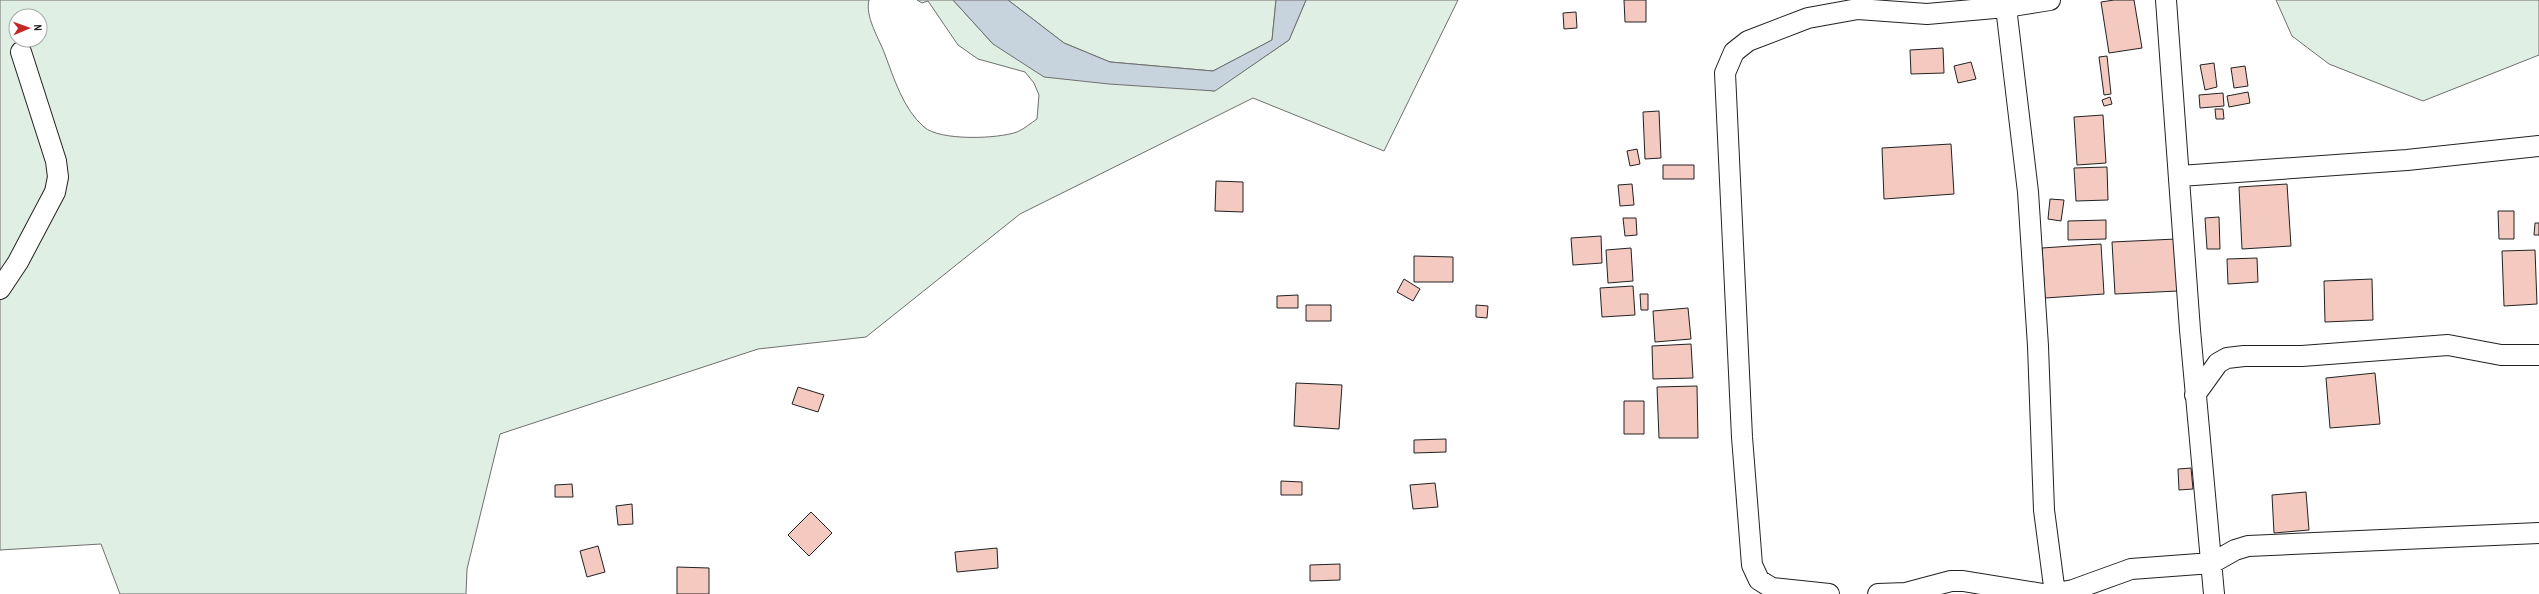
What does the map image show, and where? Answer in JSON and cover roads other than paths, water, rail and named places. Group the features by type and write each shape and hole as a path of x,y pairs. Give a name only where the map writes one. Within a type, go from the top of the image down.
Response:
{"street":[{"path":"1829,594 1772,588 1758,580 1752,565 1742,429 1725,73 1734,52 1748,41 1808,18 1858,9 1927,14 2006,7 2050,0"},
{"path":"2166,0 2196,395 2214,594"},
{"path":"2006,7 2028,192 2038,346 2044,510 2053,594 2073,590 2131,569 2212,563 2235,550 2248,546 2539,532"},
{"path":"0,289 18,262 55,192 58,177 56,160 20,52"},
{"path":"2180,176 2408,160 2539,146"},
{"path":"2196,395 2218,363 2227,358 2244,356 2302,356 2448,346 2502,355 2539,355"},
{"path":"1878,594 1906,593 1951,581 1963,581 2042,594"}]}
